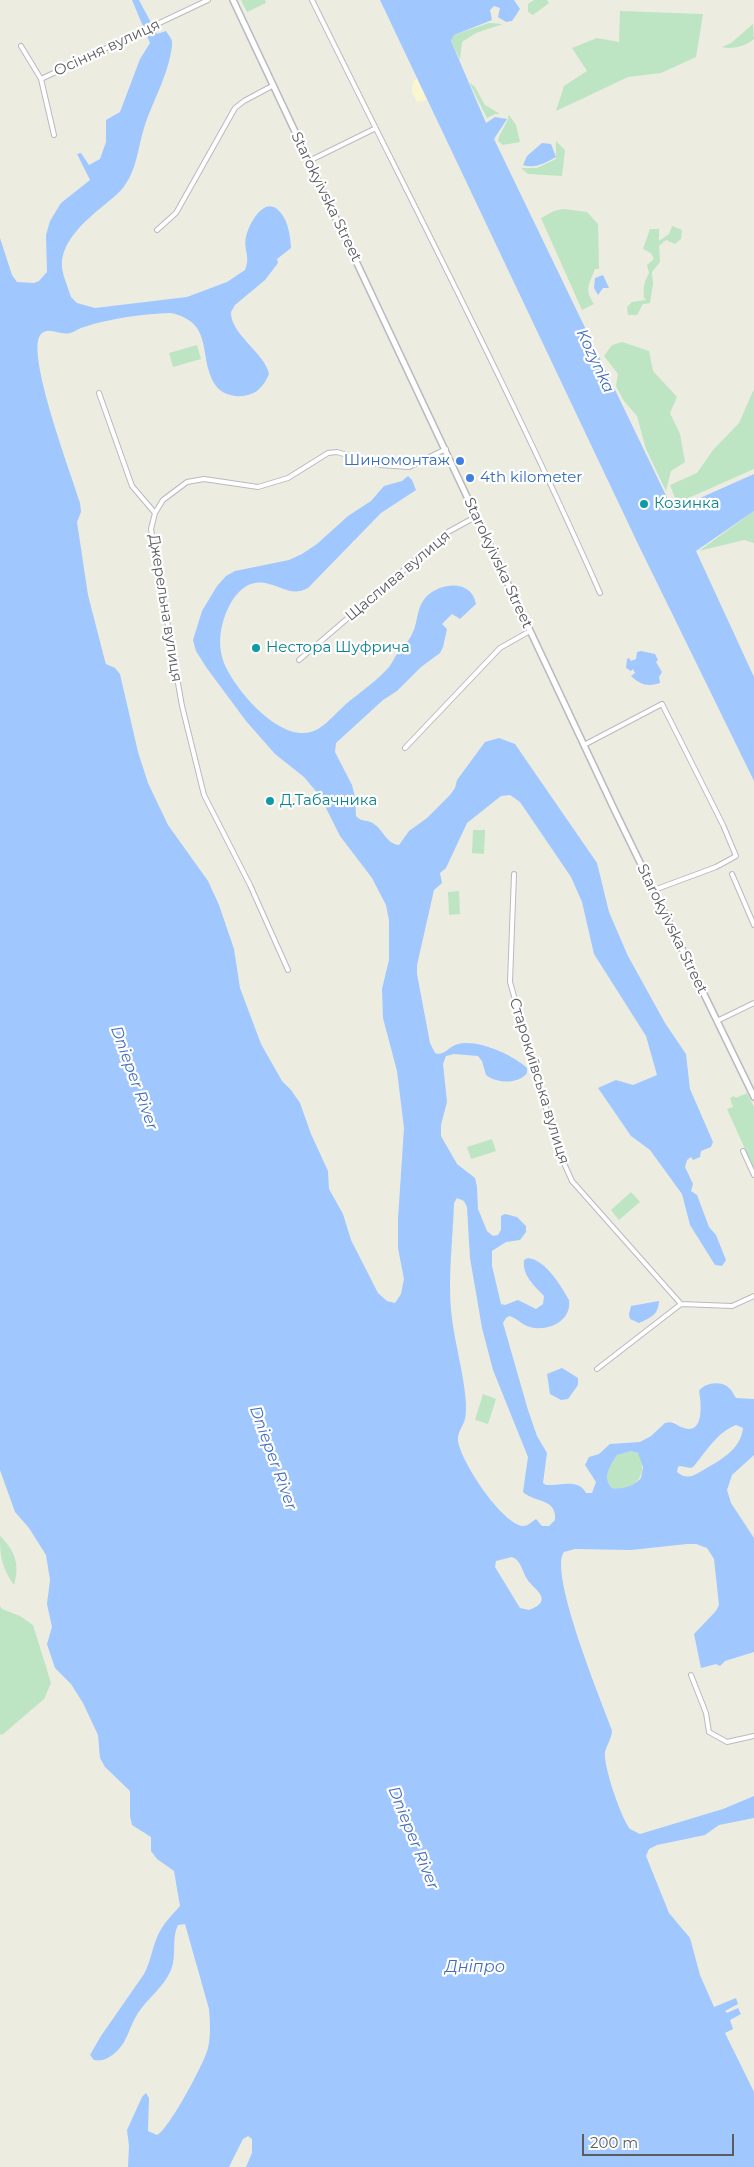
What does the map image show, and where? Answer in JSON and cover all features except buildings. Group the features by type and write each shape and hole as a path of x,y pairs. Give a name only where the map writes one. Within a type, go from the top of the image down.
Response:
{"street":[{"name":"Осіння вулиця","path":"20,46 41,79 208,0"},
{"name":"Starokyivska Street","path":"233,0 272,86 446,449 530,632 754,1097"},
{"path":"312,0 477,330 600,593"},
{"path":"41,79 54,135"},
{"path":"157,230 176,213 236,108 244,101 272,86"},
{"path":"309,161 374,129"},
{"path":"99,393 132,486 155,513"},
{"name":"Джерельна вулиця","path":"288,970 250,885 204,795 182,706 169,638 151,529 155,513 163,500 187,482 204,479 258,487 288,478 328,453 337,452 395,468 409,467 446,449"},
{"name":"Щаслива вулиця","path":"299,660 448,532 477,516"},
{"path":"405,748 500,648 530,632"},
{"path":"584,745 662,704 723,825 736,856 716,867 654,890"},
{"name":"Старокиївська вулиця","path":"514,874 510,982 558,1150 572,1181 682,1304"},
{"path":"732,874 754,925"},
{"path":"717,1021 754,1003"},
{"path":"743,1151 754,1175"},
{"path":"597,1370 682,1304 732,1306 754,1296"},
{"path":"691,1675 706,1713 706,1723 709,1732 727,1742 754,1736"}],"green space":[{"path":"241,0 265,0 266,3 247,12"},
{"path":"534,0 547,0 549,3 533,15 528,12 528,4"},
{"path":"620,11 703,14 696,57 661,73 628,77 556,111 564,86 587,71 572,48 597,38 619,42"},
{"path":"489,23 503,24 476,33 462,42 460,60 451,41 454,35"},
{"path":"753,24 754,39 734,48 722,47 731,43"},
{"path":"469,82 475,87 485,105 500,114 487,118"},
{"path":"509,115 516,125 520,142 503,145 498,141"},
{"path":"556,141 565,150 562,176 528,174 521,168 537,168 556,159"},
{"path":"563,209 587,212 598,224 599,269 595,269 588,287 594,304 582,310 541,218 554,211"},
{"path":"672,226 682,230 681,239 675,244 666,240 659,246 660,262 652,272 653,284 650,303 643,304 637,315 628,315 627,307 632,302 646,300 644,298 644,291 649,273 647,265 654,259 651,253 643,249 650,229 659,229 659,241 669,234"},
{"path":"622,342 649,351 653,371 677,397 670,413 680,434 685,462 671,471 666,491 646,449 637,416 624,401 616,386 618,374 604,356 612,345"},
{"path":"197,345 201,359 173,367 169,353"},
{"path":"754,389 754,469 677,503 670,485 697,473 713,450 739,423"},
{"path":"754,511 754,543 744,540 699,551"},
{"path":"473,830 485,830 484,854 472,853"},
{"path":"459,891 460,914 449,915 448,892"},
{"path":"747,1093 754,1107 754,1169 727,1109 733,1107 730,1098 734,1096 736,1098"},
{"path":"492,1139 496,1151 471,1159 467,1147"},
{"path":"631,1192 640,1202 619,1220 611,1210"},
{"path":"483,1394 496,1399 488,1424 475,1420"},
{"path":"631,1451 638,1453 641,1460 642,1468 638,1480 627,1488 612,1488 607,1476 610,1467 617,1455"},
{"path":"0,1536 15,1558 16,1577 14,1585 2,1562"},
{"path":"0,1606 2,1609 20,1616 33,1625 51,1683 44,1699 2,1735 0,1734"}],"sand":[{"path":"417,78 427,100 417,102 412,92 413,82"}],"water":[{"path":"132,0 139,0 157,34 166,31 171,39 168,66 144,128 135,165 129,178 118,194 75,232 62,258 64,278 71,297 77,303 95,308 187,297 227,282 245,270 247,261 245,242 253,220 257,214 267,207 277,209 286,222 291,248 277,259 278,263 265,280 235,305 231,312 236,328 261,359 269,374 262,387 253,393 234,396 223,392 214,383 209,372 203,341 194,324 185,318 171,313 138,315 116,319 94,324 66,334 51,331 44,332 41,334 38,345 39,364 51,416 80,503 81,512 77,522 88,595 105,661 106,664 115,668 120,674 138,752 148,783 168,825 208,881 219,905 234,949 240,988 261,1044 282,1081 300,1103 311,1134 328,1171 329,1189 343,1214 351,1240 378,1293 387,1301 395,1303 401,1294 404,1279 398,1248 398,1219 404,1128 397,1071 383,1018 382,989 389,960 389,920 386,905 372,878 340,836 320,796 304,777 275,754 246,721 206,667 196,651 193,640 202,611 217,586 226,576 235,571 289,560 302,554 317,544 348,516 371,501 384,486 402,481 408,476 416,490 381,513 308,588 293,591 260,582 245,587 239,592 229,606 222,627 220,648 224,663 239,688 262,714 276,724 291,731 305,733 322,727 389,667 411,636 421,605 428,595 449,586 463,587 469,591 476,604 460,619 452,614 442,624 447,629 440,653 421,667 397,691 383,700 336,743 335,752 352,785 356,816 374,824 391,842 399,845 409,831 427,818 450,795 455,788 457,780 485,742 499,738 515,744 597,863 609,912 628,956 665,1023 686,1054 690,1089 713,1142 711,1147 701,1151 700,1157 693,1160 691,1157 687,1160 685,1167 693,1184 691,1191 697,1195 709,1227 716,1235 726,1260 722,1266 715,1265 690,1225 682,1194 650,1150 631,1136 598,1088 616,1080 633,1085 657,1075 646,1036 594,954 582,902 571,877 520,802 510,795 501,796 467,823 446,868 440,873 442,883 434,890 417,965 417,974 430,1043 435,1053 441,1054 458,1044 475,1044 504,1053 527,1068 527,1073 523,1077 508,1082 496,1080 486,1075 482,1061 478,1056 454,1054 446,1056 443,1064 447,1102 441,1125 441,1136 457,1164 475,1178 478,1209 487,1231 493,1236 498,1235 501,1230 501,1216 505,1214 517,1217 526,1226 526,1232 520,1240 506,1242 492,1251 492,1266 501,1304 505,1305 518,1300 536,1309 543,1304 544,1296 525,1271 524,1260 528,1258 541,1263 547,1268 569,1300 567,1314 563,1319 551,1326 544,1328 530,1327 509,1316 503,1323 528,1410 537,1436 547,1453 543,1483 546,1485 574,1484 583,1488 586,1493 592,1493 596,1482 585,1465 589,1457 599,1454 610,1444 640,1442 651,1436 665,1423 671,1422 691,1429 695,1427 699,1422 701,1409 699,1391 709,1384 717,1383 726,1386 736,1398 754,1399 754,1455 732,1475 727,1490 731,1503 754,1538 754,1652 725,1661 720,1666 716,1664 701,1668 694,1634 716,1611 719,1605 714,1559 707,1548 696,1544 687,1544 631,1550 575,1549 564,1552 561,1564 563,1584 578,1638 612,1730 605,1752 605,1759 618,1803 630,1829 640,1834 723,1809 754,1796 754,1818 719,1825 705,1835 657,1845 649,1849 646,1856 669,1913 690,1938 700,1975 714,2007 736,1998 738,2004 725,2011 727,2013 738,2008 741,2014 730,2020 733,2029 725,2033 754,2092 754,2167 246,2167 252,2153 252,2139 248,2136 243,2139 229,2167 128,2167 129,2146 127,2130 142,2097 146,2093 149,2098 148,2131 157,2135 169,2122 186,2095 208,2048 210,2033 209,2009 185,1924 178,1925 176,1930 174,1959 168,1976 138,2013 121,2046 113,2055 104,2060 94,2060 90,2055 144,1974 160,1931 180,1906 174,1871 157,1859 151,1851 151,1837 132,1825 130,1791 105,1767 100,1758 98,1735 83,1703 71,1684 55,1668 47,1644 52,1627 47,1604 50,1580 46,1555 29,1528 15,1512 0,1470 0,238 12,275 17,282 34,283 39,281 47,272 46,235 50,221 61,203 90,180 77,154 81,153 89,165 100,159 106,142 106,120 120,112 140,59 150,43","holes":["457,1198 464,1201 467,1207 470,1258 482,1328 493,1370 528,1457 523,1492 549,1504 553,1508 555,1520 549,1526 542,1526 536,1519 523,1526 514,1523 504,1515 474,1477 466,1463 458,1441 459,1432 465,1419 466,1404 454,1334 450,1297 454,1203","736,1425 743,1428 738,1442 729,1453 694,1475 688,1477 677,1472 680,1466 693,1467 712,1443 729,1428","631,1451 638,1453 643,1467 641,1478 624,1488 612,1488 607,1476 617,1455","515,1558 527,1579 540,1594 541,1602 529,1610 520,1608 495,1567 496,1561"]},
{"name":"Kozynka","path":"380,0 514,0 520,9 512,21 506,22 498,17 500,8 494,6 490,10 492,20 454,35 451,41 486,123 495,117 507,119 494,139 673,510 754,474 754,511 696,551 754,677 754,781 639,546"},
{"path":"542,143 551,144 556,157 536,166 523,165 527,156"},
{"path":"603,275 609,288 603,288 598,295 594,288 595,278"},
{"path":"637,652 655,654 658,660 656,662 662,672 659,677 660,683 648,685 641,683 631,676 635,673 633,669 631,671 626,668 627,659 629,658 631,661 636,659"},
{"path":"659,1301 656,1313 651,1317 639,1323 630,1319 631,1306"},
{"path":"562,1368 578,1378 578,1385 568,1399 561,1400 550,1394 547,1374"}],"place":[{"name":"Шиномонтаж","path":"460,461"},
{"name":"4th kilometer","path":"470,478"},
{"name":"Козинка","path":"644,504"},
{"name":"Нестора Шуфрича","path":"256,648"},
{"name":"Д.Табачника","path":"270,801"}],"water label":[{"name":"Dnieper River","path":"134,1078"},
{"name":"Dnieper River","path":"273,1458"},
{"name":"Dnieper River","path":"413,1838"},
{"name":"Дніпро","path":"475,1967"}]}
